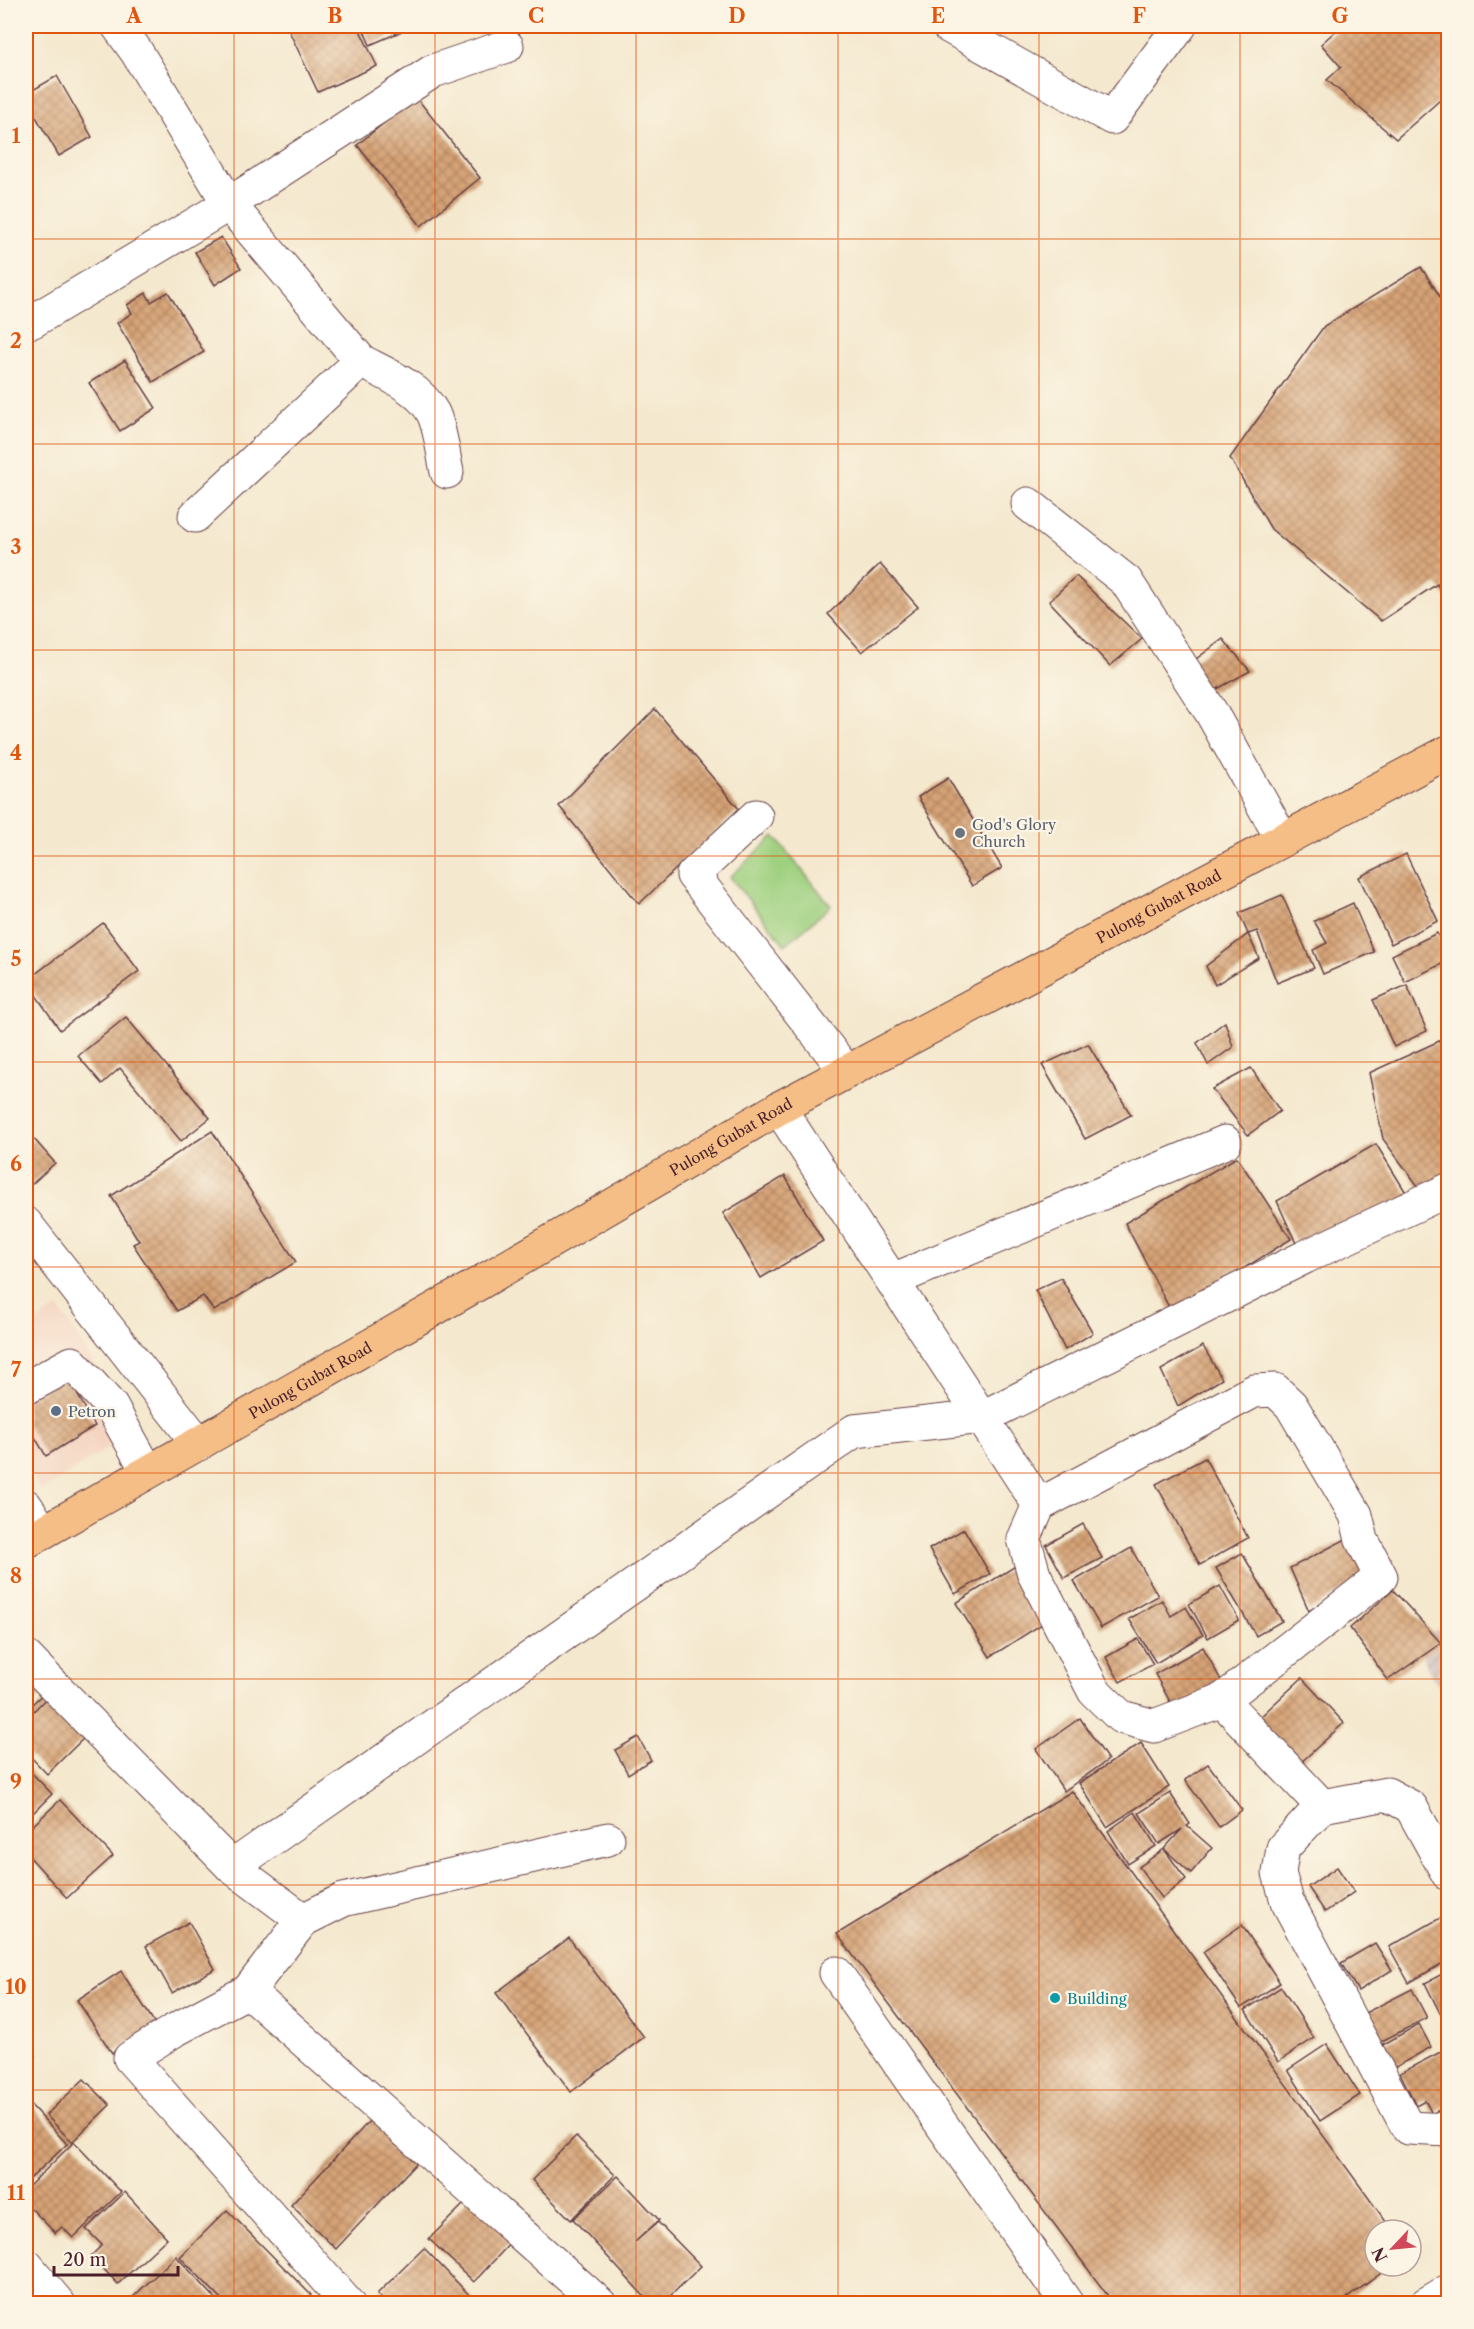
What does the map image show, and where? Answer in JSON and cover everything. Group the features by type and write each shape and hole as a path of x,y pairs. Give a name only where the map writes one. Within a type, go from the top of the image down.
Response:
{"main road":[{"name":"Pulong Gubat Road","path":"31,1527 148,1472 199,1444 846,1071 1449,752"}],"street":[{"path":"118,26 229,204 361,361 401,382 424,400 434,414 447,472"},
{"path":"948,26 1112,118 1179,26"},
{"path":"26,317 33,321 229,204 433,70 507,46"},
{"path":"195,516 361,361"},
{"path":"1028,504 1126,581 1211,712 1282,839"},
{"path":"756,816 693,875 846,1071"},
{"path":"779,1108 1039,1505"},
{"path":"894,1281 1225,1142"},
{"path":"232,1867 854,1431 983,1417 1305,1257 1449,1190"},
{"path":"26,1224 199,1444"},
{"path":"26,1389 72,1363 111,1406 148,1472"},
{"path":"1275,1390 1291,1405 1356,1515 1362,1540 1381,1577 1222,1700 1154,1726 1121,1717 1094,1691 1034,1574 1024,1539 1039,1505 1254,1391 1275,1390"},
{"path":"26,1657 232,1867 303,1920"},
{"path":"1222,1700 1322,1806"},
{"path":"1449,1874 1411,1807 1387,1794 1322,1806 1283,1848 1280,1873 1287,1901 1408,2128 1449,2130"},
{"path":"348,2304 130,2058 173,2031 248,1991 303,1920 343,1900 609,1839"},
{"path":"836,1972 1067,2304"},
{"path":"248,1991 600,2304"},
{"path":"26,2265 59,2304"},
{"path":"1426,2304 1449,2291"}],"shaded area":[{"path":"58,1307 137,1429 41,1491 26,1468 26,1328"},
{"path":"1448,1625 1448,1704 1415,1643"}],"green space":[{"path":"774,836 831,906 785,945 730,877"}],"building":[{"path":"301,26 358,26 377,66 318,92 289,31"},
{"path":"362,26 400,26 402,31 370,45"},
{"path":"1341,26 1448,26 1448,93 1396,139 1327,80 1341,67 1321,44"},
{"path":"57,76 92,137 59,156 26,100 26,94"},
{"path":"416,97 480,178 421,226 357,145"},
{"path":"221,237 241,268 215,285 195,252"},
{"path":"1421,267 1448,309 1448,602 1437,584 1381,621 1271,529 1230,458 1324,326"},
{"path":"168,292 204,352 153,382 117,323 132,313 127,305 146,293 151,302"},
{"path":"125,360 156,408 120,431 89,383"},
{"path":"880,564 918,607 862,652 828,614"},
{"path":"1076,576 1142,639 1110,666 1049,601"},
{"path":"1223,639 1250,671 1208,694 1188,665"},
{"path":"655,709 739,809 639,904 559,806"},
{"name":"God's Glory Church","path":"948,778 1002,868 972,886 918,797"},
{"path":"1406,854 1438,921 1391,944 1359,877"},
{"path":"1282,895 1314,968 1277,983 1257,931 1248,934 1239,913"},
{"path":"1353,903 1374,952 1323,974 1313,950 1327,943 1314,921"},
{"path":"103,923 139,971 60,1030 26,981"},
{"path":"1437,933 1448,956 1448,961 1405,982 1392,955"},
{"path":"1248,934 1259,958 1215,985 1206,966"},
{"path":"1407,985 1427,1031 1394,1047 1373,1000"},
{"path":"126,1017 210,1118 181,1141 120,1068 102,1084 78,1056"},
{"path":"1225,1022 1233,1047 1208,1065 1197,1043"},
{"path":"1448,1037 1448,1173 1421,1190 1383,1139 1369,1073"},
{"path":"1088,1044 1131,1115 1085,1139 1042,1065"},
{"path":"1251,1068 1280,1111 1248,1135 1212,1089"},
{"path":"212,1131 296,1262 214,1311 203,1296 177,1311 133,1244 139,1241 111,1196"},
{"path":"34,1139 55,1163 31,1185 26,1180 26,1147"},
{"path":"1376,1144 1410,1199 1299,1250 1277,1201"},
{"path":"1237,1157 1291,1239 1172,1313 1125,1223"},
{"path":"785,1176 823,1241 761,1278 723,1213"},
{"path":"1061,1278 1093,1333 1065,1350 1035,1290"},
{"path":"1203,1346 1222,1379 1178,1406 1161,1370"},
{"name":"Petron","path":"67,1376 95,1426 46,1456 26,1422 26,1401"},
{"path":"1205,1458 1248,1538 1200,1565 1156,1484"},
{"path":"1083,1524 1102,1558 1064,1578 1046,1545"},
{"path":"964,1529 990,1574 955,1594 929,1549"},
{"path":"1346,1539 1370,1573 1309,1611 1290,1568"},
{"path":"1131,1548 1158,1596 1101,1628 1074,1581"},
{"path":"1242,1553 1282,1621 1256,1636 1216,1568"},
{"path":"1017,1565 1050,1619 990,1657 956,1603"},
{"path":"1220,1586 1239,1620 1208,1638 1189,1604"},
{"path":"1393,1590 1441,1643 1388,1680 1350,1628"},
{"path":"1162,1600 1171,1616 1186,1607 1203,1635 1156,1663 1129,1619"},
{"path":"1138,1639 1153,1664 1120,1682 1106,1657"},
{"path":"1203,1647 1223,1684 1175,1711 1155,1674"},
{"path":"26,1662 50,1687 26,1710"},
{"path":"1302,1678 1344,1723 1299,1764 1258,1719"},
{"path":"53,1691 92,1730 47,1774 26,1752 26,1719"},
{"path":"1080,1718 1108,1760 1064,1791 1036,1749"},
{"path":"638,1737 651,1760 628,1774 615,1750"},
{"path":"1141,1743 1169,1787 1107,1827 1079,1783"},
{"path":"1208,1764 1242,1810 1219,1827 1185,1780"},
{"path":"26,1767 52,1794 26,1820"},
{"name":"Building","path":"1072,1791 1383,2218 1363,2218 1363,2278 1375,2278 1339,2304 1114,2304 837,1934"},
{"path":"1170,1793 1190,1824 1187,1826 1212,1848 1191,1873 1164,1849 1182,1829 1159,1844 1139,1813"},
{"path":"60,1800 113,1856 67,1898 26,1853 26,1832"},
{"path":"1135,1812 1156,1846 1128,1864 1108,1831"},
{"path":"1164,1849 1186,1879 1162,1898 1139,1867"},
{"path":"1337,1867 1354,1892 1325,1912 1308,1887"},
{"path":"1442,1917 1448,1928 1448,1960 1409,1983 1389,1947"},
{"path":"189,1922 215,1969 172,1993 146,1946"},
{"path":"1242,1925 1280,1983 1241,2008 1203,1952"},
{"path":"569,1938 644,2037 571,2092 496,1993"},
{"path":"1375,1943 1392,1970 1358,1991 1341,1963"},
{"path":"121,1971 156,2025 112,2053 77,2000"},
{"path":"1448,1971 1448,2029 1425,1983"},
{"path":"1281,1987 1314,2038 1278,2062 1245,2010"},
{"path":"1412,1989 1427,2018 1370,2047 1355,2018"},
{"path":"1419,2024 1431,2047 1385,2073 1372,2051"},
{"path":"1327,2044 1360,2095 1320,2121 1288,2070"},
{"path":"26,2045 35,2056 26,2065"},
{"path":"1448,2048 1448,2105 1432,2114 1425,2100 1416,2105 1400,2073"},
{"path":"84,2079 110,2105 72,2142 46,2115"},
{"path":"26,2100 67,2144 31,2178 26,2172"},
{"path":"373,2117 419,2160 336,2249 291,2205"},
{"path":"576,2136 615,2175 571,2220 532,2180"},
{"path":"74,2142 121,2192 73,2238 62,2227 55,2233 26,2203 26,2189"},
{"path":"618,2176 659,2220 635,2242 658,2222 701,2266 662,2304 651,2304 573,2219"},
{"path":"125,2192 167,2238 118,2284 91,2256 102,2245 86,2229"},
{"path":"472,2196 515,2238 474,2282 429,2239"},
{"path":"227,2210 311,2295 302,2304 226,2304 180,2257"},
{"path":"424,2248 478,2304 386,2304 377,2294"},
{"path":"176,2256 216,2299 211,2304 135,2304 131,2299"}],"place":[{"name":"God's Glory Church","path":"960,833"},
{"name":"Petron","path":"56,1411"},
{"name":"Building","path":"1055,1998"}]}
